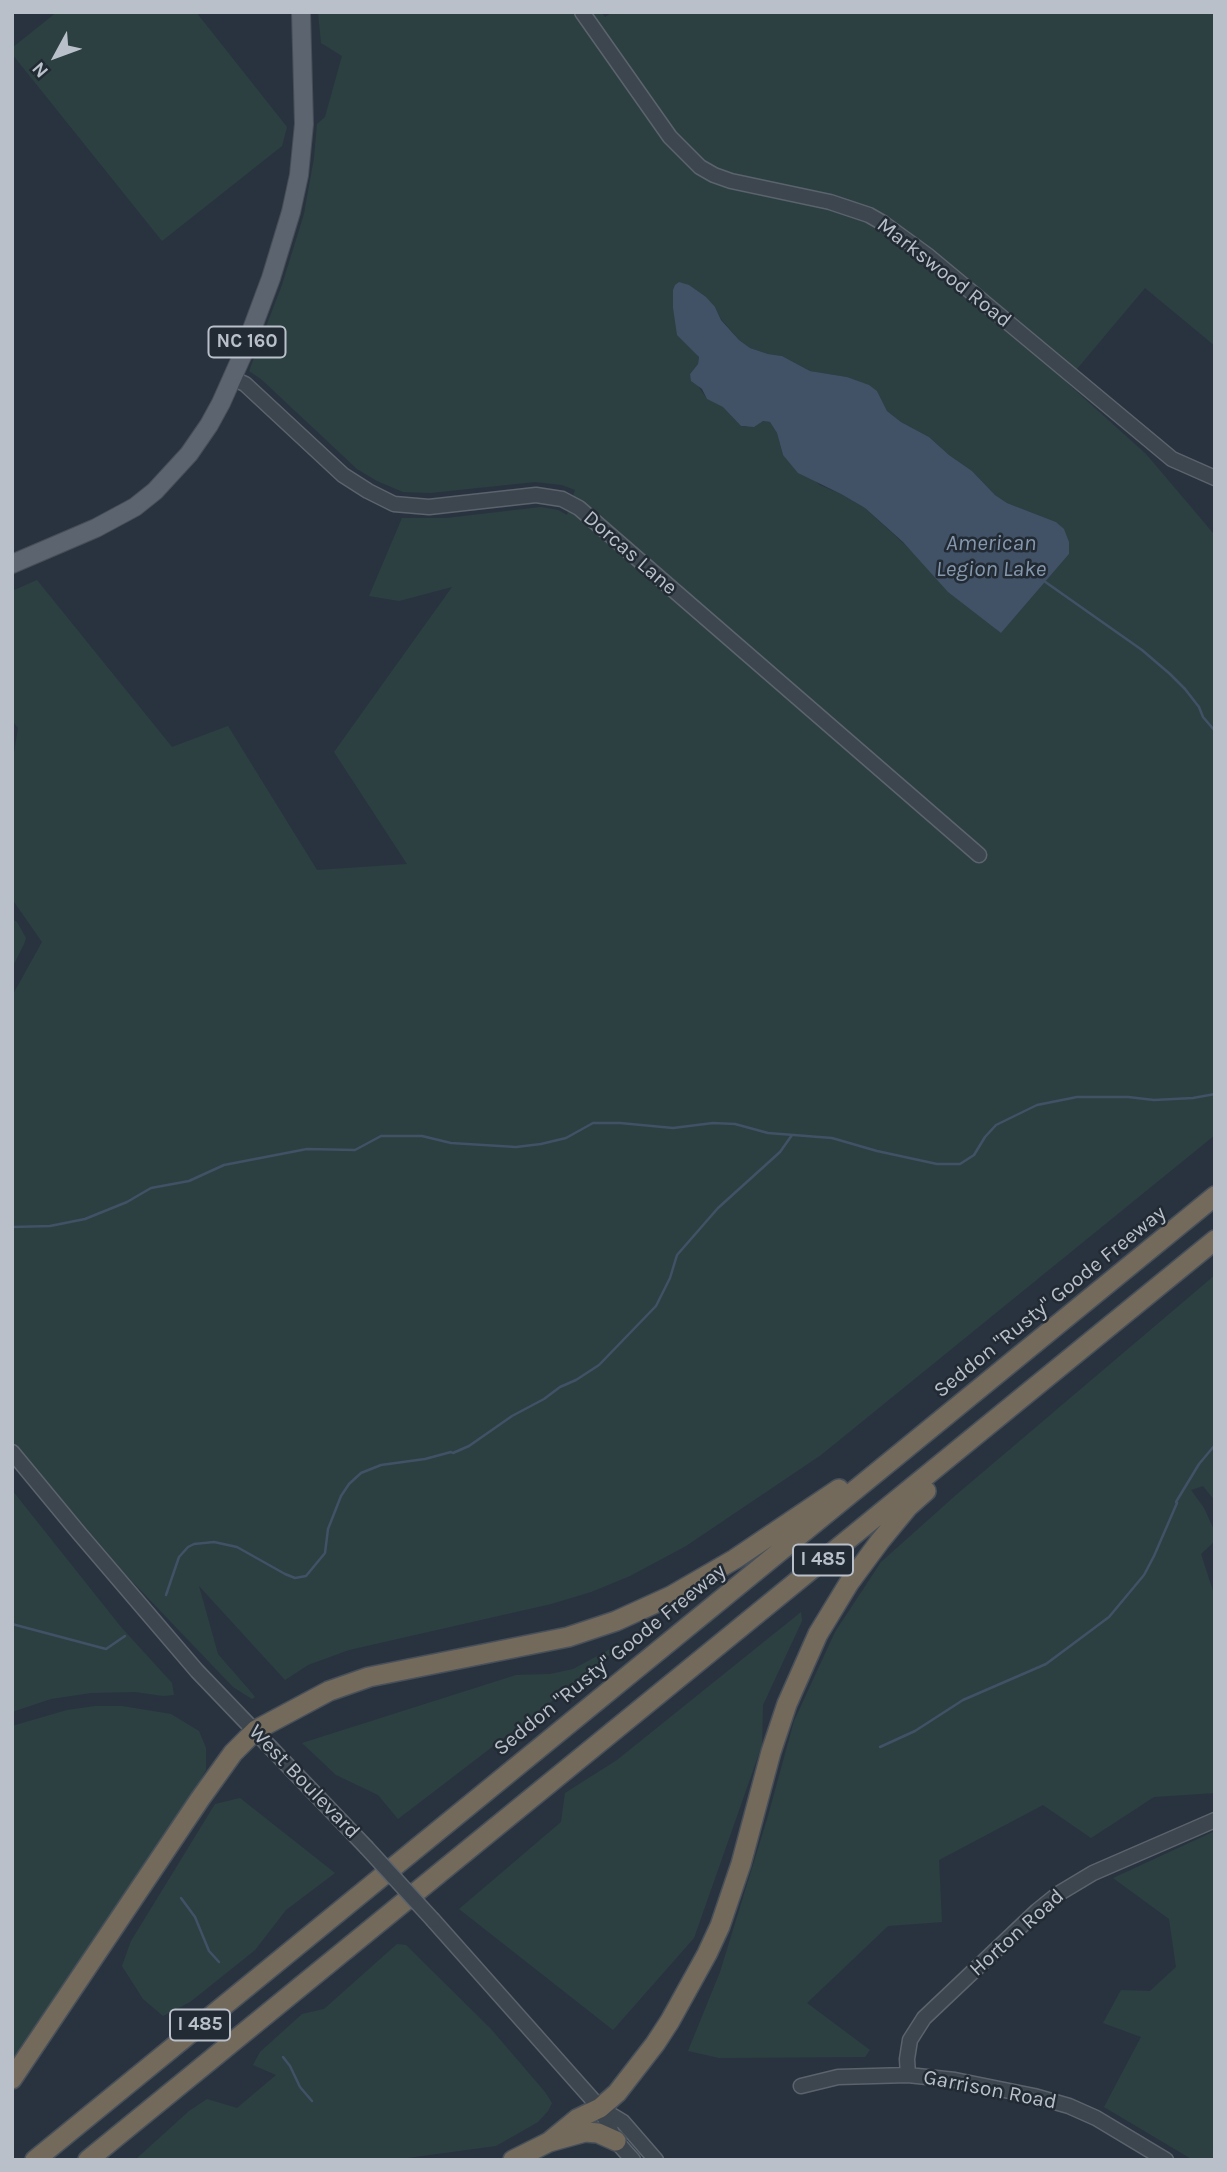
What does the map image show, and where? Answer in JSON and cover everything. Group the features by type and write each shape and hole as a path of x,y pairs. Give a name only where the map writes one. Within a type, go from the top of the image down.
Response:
{"highway":[{"name":"Seddon \"Rusty\" Goode Freeway","path":"35,2160 1215,1196"},
{"name":"I 485","path":"88,2160 1215,1240"},
{"path":"549,2143 577,2119 600,2108 625,2084 655,2044 707,1954 720,1926 741,1864 771,1752 787,1704 818,1634 843,1593 908,1507 1038,1384"},
{"path":"12,2079 207,1790 233,1753 256,1730 330,1691 369,1677 568,1637 616,1621 671,1596 735,1559 800,1514 914,1442"},
{"path":"513,2160 549,2143 585,2132 598,2133 616,2141"}],"main road":[{"name":"NC 160","path":"12,564 135,507 171,475 198,442 216,412 232,378 283,241 299,175 304,116 301,12"}],"street":[{"name":"Markswood Road","path":"582,12 670,137 700,167 731,181 841,205 883,223 927,254 1172,459 1215,478"},
{"name":"Dorcas Lane","path":"232,378 245,384 343,475 394,504 429,507 536,495 562,499 579,508 979,855"},
{"name":"West Boulevard","path":"12,1452 197,1671 366,1847 600,2108 616,2141 633,2160"},
{"name":"Horton Road","path":"908,2075 910,2040 924,2018 1037,1911 1058,1894 1093,1874 1215,1820"},
{"name":"Garrison Road","path":"801,2086 838,2077 908,2075 955,2080 1034,2096 1069,2106 1096,2118 1166,2160"},
{"name":"West Boulevard","path":"600,2108 623,2122 656,2160"}],"green space":[{"path":"57,12 196,12 287,127 282,146 162,241 12,54 12,48"},
{"path":"318,12 601,12 605,17 613,12 1215,12 1215,346 1145,288 1066,382 1146,454 1213,533 1215,540 1215,1135 821,1455 686,1546 630,1576 551,1604 349,1650 308,1665 285,1680 199,1586 218,1654 255,1697 252,1699 233,1687 127,1576 12,1444 12,996 42,942 12,899 12,765 18,728 12,720 12,591 37,580 172,747 228,726 317,870 407,864 334,752 452,587 399,601 369,596 402,518 446,518 541,507 558,510 567,515 575,490 562,485 535,482 430,493 403,492 357,469 261,379 249,371 282,285 304,214 317,124 325,117 342,56 321,43","holes":["715,307 721,319 739,340 750,348 782,356 810,371 847,377 877,391 887,411 929,437 972,471 995,495 1007,503 1056,522 1061,527 1069,554 1001,633 865,508 820,485 783,455 777,433 770,422 741,426 723,406 707,399 690,374 698,364 699,357 695,351"]},
{"path":"12,919 17,922 26,938 12,968"},
{"path":"1215,1275 1215,1501 1203,1486 1191,1490 1204,1508 1215,1532 1215,1541 1201,1554 1215,1597 1215,1793 1154,1797 1091,1838 1043,1805 939,1860 942,1922 888,1926 807,2003 870,2050 865,2057 719,2058 688,2051 720,1972 794,1721 835,1632 881,1562"},
{"path":"12,1490 121,1627 172,1683 174,1695 91,1693 51,1699 12,1712"},
{"path":"801,1612 802,1621 763,1705 762,1745 694,1938 613,2030 459,1909 561,1822 565,1793 617,1760"},
{"path":"629,1639 398,1819 378,1795 336,1775 302,1743 516,1675 550,1674 573,1669"},
{"path":"122,1706 171,1714 199,1731 206,1748 206,1770 190,1799 12,2059 12,1726 67,1710"},
{"path":"240,1798 335,1873 286,1910 255,1950 190,2002 163,2016 143,1999 122,1966 131,1941 215,1804"},
{"path":"1215,1831 1215,2160 1193,2160 1104,2107 1141,2037 1103,2023 1121,1990 1150,1991 1176,1967 1169,1919 1113,1878"},
{"path":"397,1944 406,1945 491,2029 545,2092 552,2103 538,2122 496,2146 400,2159 135,2160 189,2111 207,2099 237,2108 276,2075 253,2065 260,2052 302,2014 324,2009"}],"water":[{"name":"American Legion Lake","path":"679,282 689,285 706,297 721,320 750,348 782,356 810,371 847,377 869,385 877,391 887,411 929,437 972,471 995,495 1007,503 1056,522 1064,529 1069,542 1069,554 1001,633 948,592 903,542 865,508 798,473 783,455 777,433 770,422 763,421 754,427 741,426 723,407 707,399 702,389 691,381 690,374 698,364 699,357 677,335 673,290"}],"waterway":[{"path":"1044,581 1142,650 1170,674 1185,689 1215,731"},
{"path":"12,1227 50,1226 85,1219 127,1202 151,1188 189,1181 224,1165 307,1149 355,1150 381,1136 422,1136 451,1143 516,1147 566,1138 593,1123 673,1128 713,1123 735,1124 768,1133 832,1138 937,1164 960,1164 974,1155 996,1125 1037,1105 1077,1097 1154,1100 1215,1094"},
{"path":"166,1595 179,1557 194,1544 214,1542 237,1547 285,1574 295,1578 306,1576 325,1553 328,1529 341,1496 361,1473 381,1465 453,1453 469,1446 512,1416 599,1365 656,1306 670,1278 677,1255 718,1208 780,1152 792,1135"},
{"path":"880,1747 915,1731 963,1700 1046,1664 1109,1617 1144,1575 1176,1502 1199,1464 1215,1445"},
{"path":"12,1624 106,1649 125,1636"},
{"path":"181,1898 195,1917 209,1951 219,1962"},
{"path":"283,2057 300,2087 312,2101"}]}
